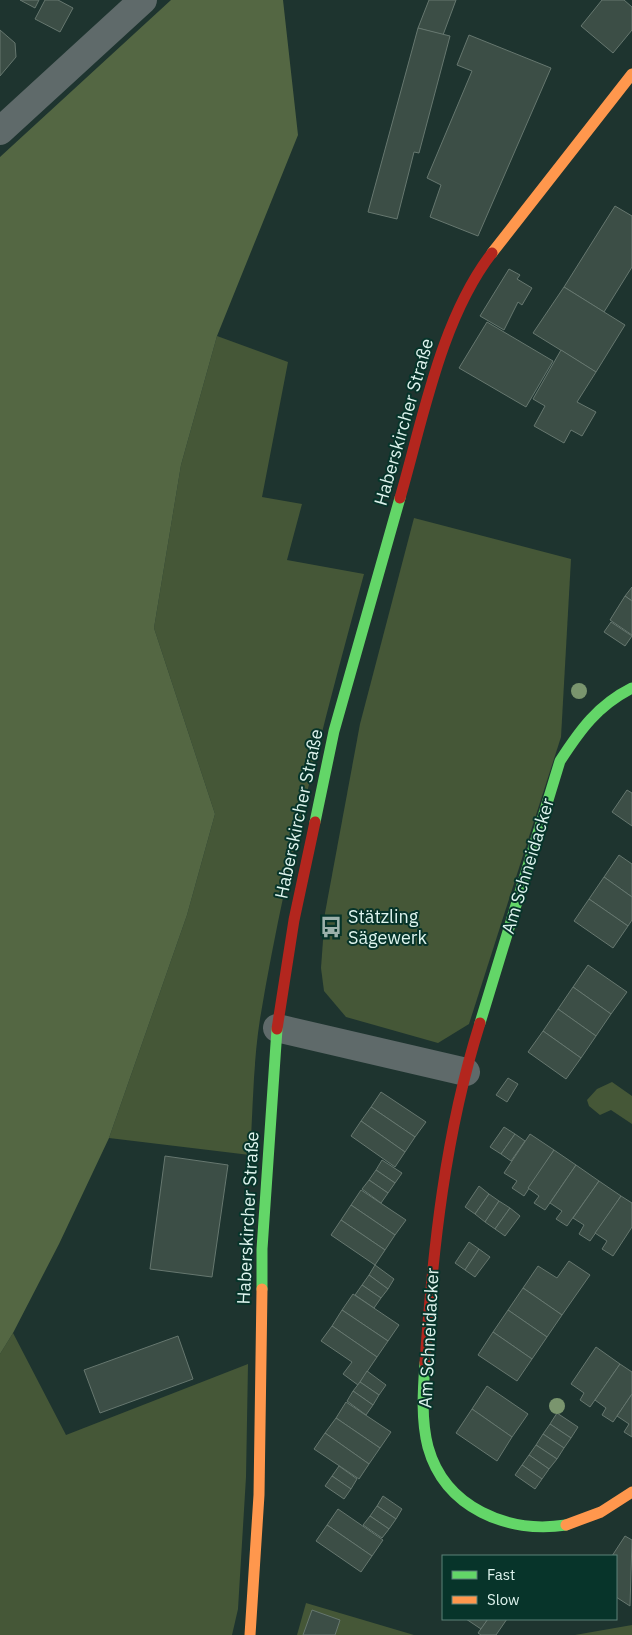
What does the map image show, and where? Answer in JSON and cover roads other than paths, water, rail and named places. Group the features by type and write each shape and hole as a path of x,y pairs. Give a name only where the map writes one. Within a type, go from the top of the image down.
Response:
{"street":[{"path":"0,131 131,5"},
{"name":"Haberskircher Straße","path":"250,1635 259,1495 262,1249 276,1028 294,920 334,731 442,352 461,302 489,257 632,74"},
{"name":"Am Schneidacker","path":"632,688 618,694 585,721 560,761 466,1072 449,1156 430,1284 423,1394 426,1430 433,1460 450,1488 480,1513 504,1524 527,1529 582,1522 614,1506 632,1492"},
{"path":"276,1028 466,1072"}],"place":[{"name":"Stätzling Sägewerk","path":"331,927"}]}
